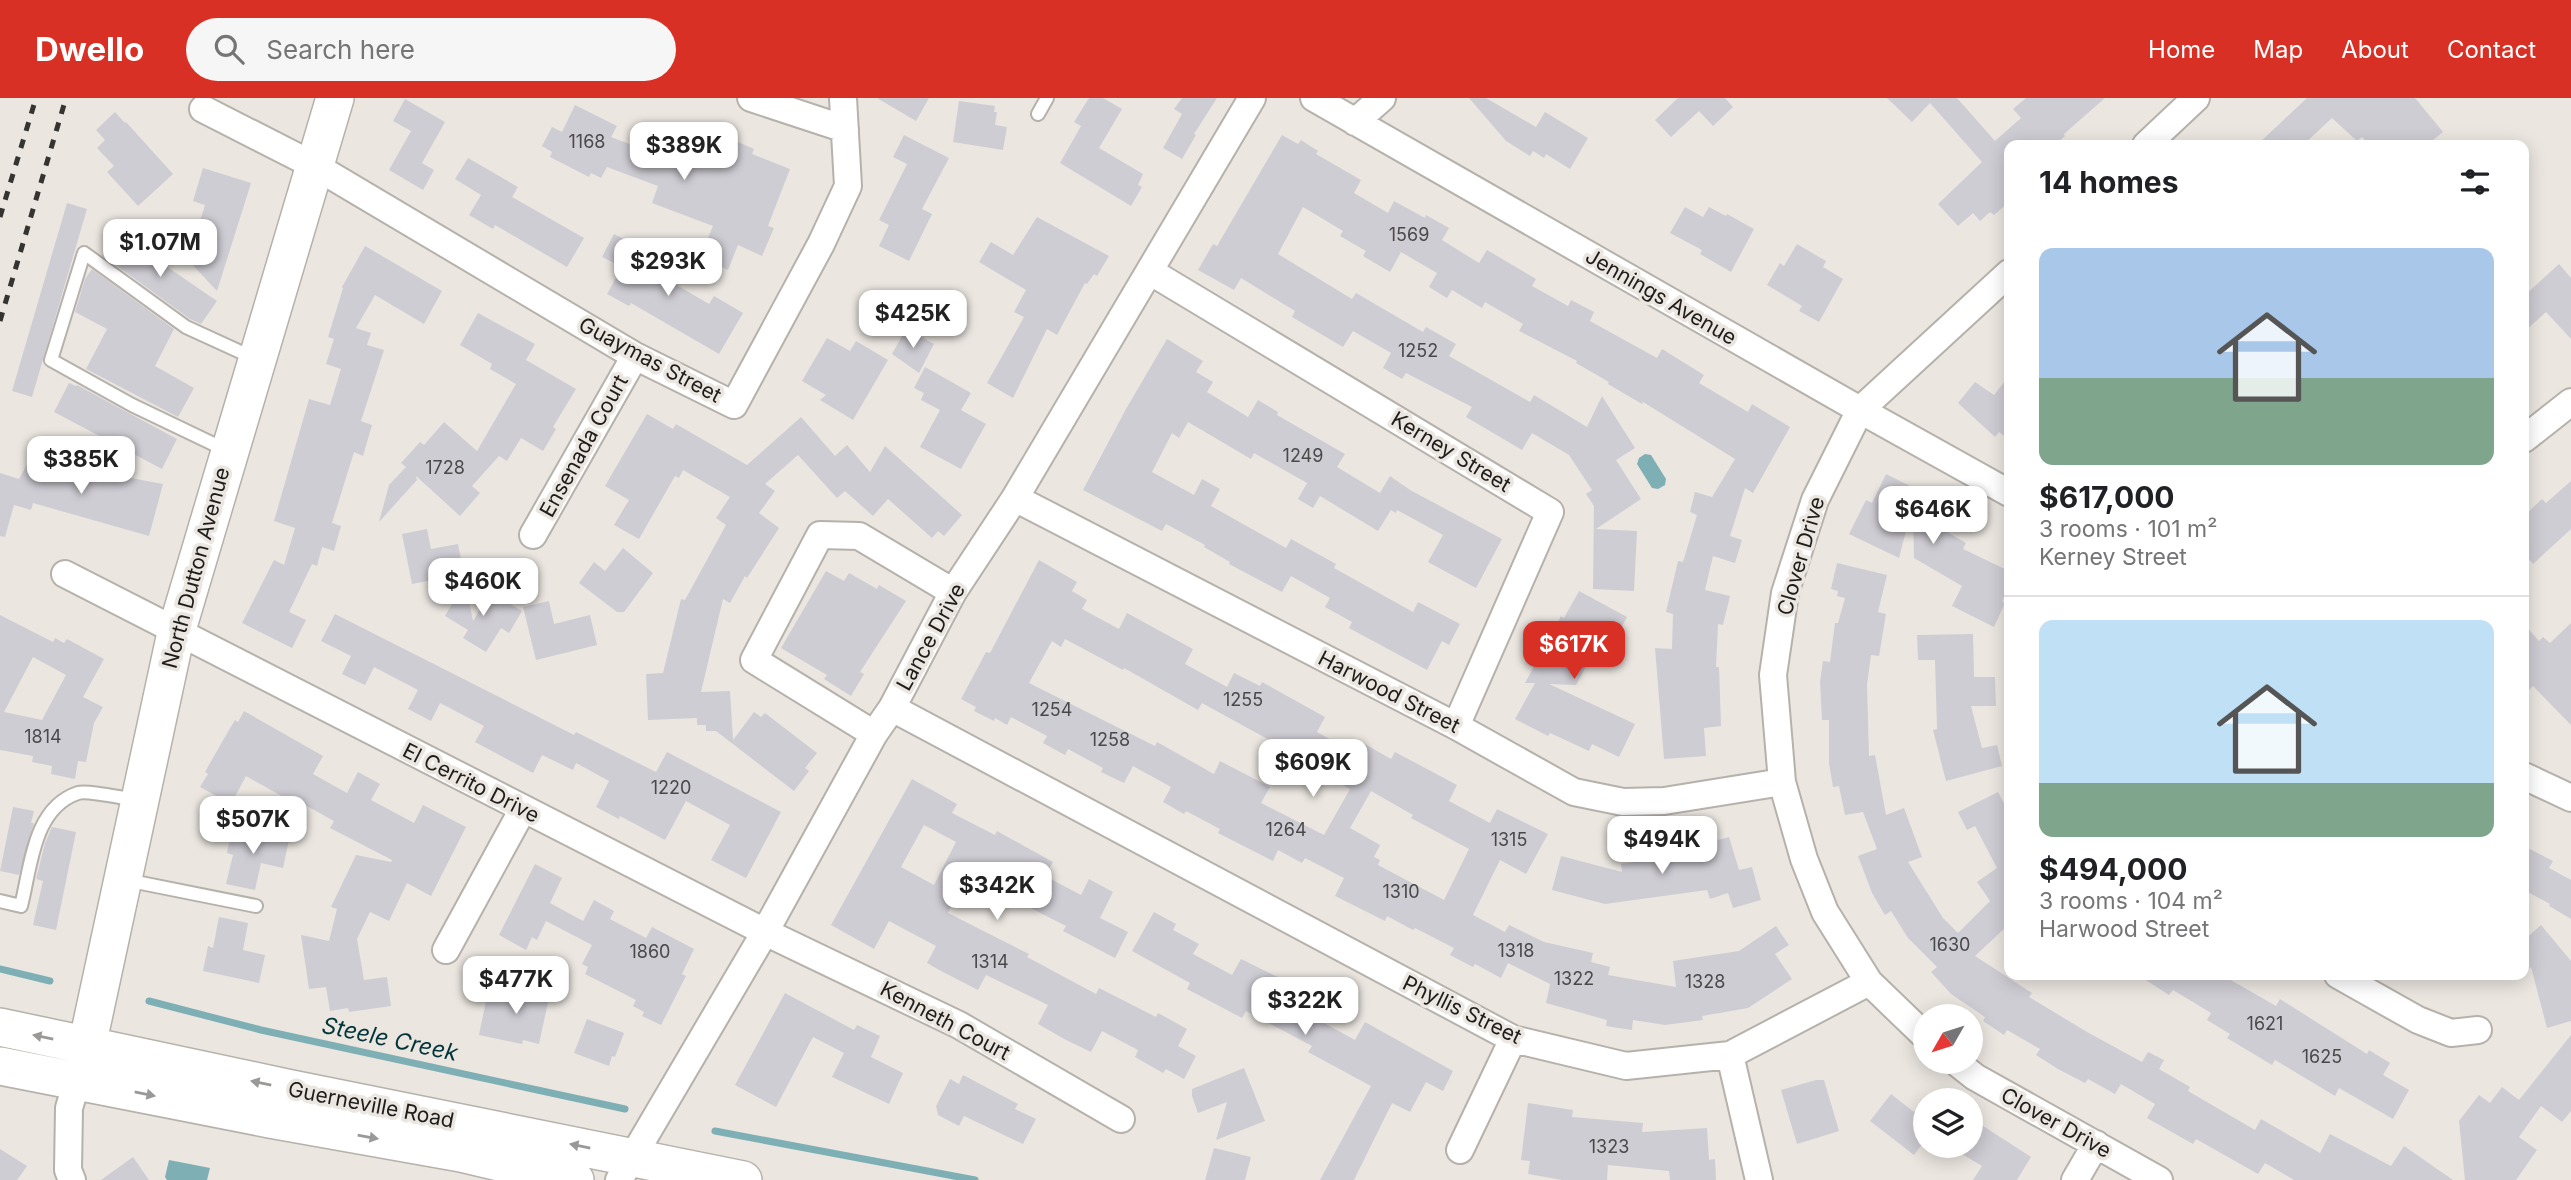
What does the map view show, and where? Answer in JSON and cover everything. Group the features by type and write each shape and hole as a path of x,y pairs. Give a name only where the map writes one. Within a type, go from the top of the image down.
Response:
{"main road":[{"name":"North Dutton Avenue","path":"87,1046 176,633 335,98"},
{"name":"Guerneville Road","path":"0,1027 626,1168 743,1180"},
{"name":"Guerneville Road","path":"0,1066 461,1153 575,1180"}],"street":[{"path":"751,98 845,129"},
{"name":"Guaymas Street","path":"203,109 315,166 635,356 734,405 821,244 848,186 843,98"},
{"name":"Lance Drive","path":"626,1168 765,932 874,734 892,708 953,592 1015,499 1252,98"},
{"name":"Jennings Avenue","path":"1314,98 2004,490"},
{"path":"1355,122 1382,98"},
{"path":"2151,140 2196,98"},
{"name":"Kerney Street","path":"1151,272 1550,512 1455,726"},
{"name":"Clover Drive","path":"1913,1024 1869,982 1825,912 1804,859 1782,782 1773,676 1785,593 1815,500 1860,410 2004,279"},
{"name":"Ensenada Court","path":"533,535 635,356"},
{"path":"2529,435 2571,402"},
{"name":"Harwood Street","path":"1015,499 1455,726 1574,792 1623,802 1664,801 1782,782"},
{"path":"874,734 754,660 820,535 859,536 953,592"},
{"name":"El Cerrito Drive","path":"65,574 765,932"},
{"name":"Phyllis Street","path":"892,708 1513,1040 1626,1066 1730,1055 1869,982"},
{"path":"2529,778 2571,798"},
{"path":"446,950 523,809"},
{"name":"Kenneth Court","path":"765,932 959,1025 1121,1119"},
{"path":"2347,980 2418,1020 2451,1032 2478,1030"},
{"path":"1460,1150 1513,1040"},
{"path":"72,1180 68,1170 69,1108 87,1046"},
{"path":"1730,1055 1759,1180"},
{"name":"Clover Drive","path":"1971,1074 2159,1180"},
{"path":"2075,1180 2096,1144"}],"lane":[{"path":"1038,114 1047,98"},
{"path":"228,451 132,405 51,360 84,253 186,327 257,359"},
{"path":"0,901 21,906 38,834 50,810 79,792 138,800"},
{"path":"122,879 256,906"}],"water":[{"path":"1645,454 1651,455 1666,479 1665,485 1658,489 1652,488 1637,464 1639,458"},
{"path":"169,1160 210,1168 207,1180 167,1180 165,1177"}],"building":[{"path":"877,98 929,98 916,121"},
{"path":"1089,98 1103,98 1122,109 1099,148 1143,174 1138,185 1142,187 1131,206 1060,163 1081,126 1074,122"},
{"path":"1182,98 1217,98 1182,159 1163,148 1182,114 1174,109"},
{"path":"1469,98 1486,98 1536,127 1545,112 1588,138 1570,169 1546,154 1544,158 1533,151 1530,156 1506,141"},
{"path":"1678,98 1725,98 1733,107 1713,126 1699,111 1671,137 1655,120"},
{"path":"1887,98 1957,98 1995,141 2021,118 2013,109 2026,98 2105,98 2061,140 2004,140 2004,206 1994,215 1990,212 1980,221 1973,213 1958,226 1938,204 1982,162 1930,103 1912,122"},
{"path":"2307,98 2415,98 2443,132 2433,140 2365,140 2362,137 2356,140 2332,118 2308,140 2262,140"},
{"path":"405,99 445,122 422,163 434,170 423,190 389,170 411,131 393,121"},
{"path":"959,101 995,106 995,125 1007,127 1003,150 953,142"},
{"path":"575,105 617,126 611,137 661,156 663,150 669,152 674,140 730,162 738,142 754,149 752,154 790,169 768,226 774,228 762,256 738,245 728,270 700,257 713,226 652,203 658,186 607,167 601,178 591,173 589,177 550,157 552,152 542,146 552,127 562,132"},
{"path":"115,112 173,174 138,206 107,172 114,166 97,148 105,140 96,130"},
{"path":"904,135 949,158 922,209 932,214 909,261 879,246 889,225 879,220 907,164 893,157"},
{"path":"1282,135 1298,144 1301,140 1318,151 1316,154 1361,180 1354,193 1388,213 1394,201 1425,218 1426,215 1449,228 1442,240 1479,263 1487,250 1536,279 1532,286 1568,306 1571,300 1594,312 1590,321 1657,358 1662,349 1704,375 1699,383 1748,412 1752,404 1790,427 1753,493 1745,488 1730,536 1742,540 1735,563 1713,556 1705,590 1730,596 1723,625 1718,624 1716,667 1719,667 1721,726 1704,728 1706,756 1664,759 1655,648 1672,649 1673,614 1666,612 1678,561 1683,562 1697,515 1690,512 1695,492 1712,497 1735,459 1643,402 1642,404 1608,384 1609,382 1576,363 1577,361 1519,331 1523,324 1485,302 1482,308 1452,290 1447,298 1429,287 1437,273 1401,252 1390,272 1363,256 1366,251 1340,236 1343,231 1303,207 1278,254 1352,299 1356,293 1423,332 1426,327 1456,344 1449,356 1530,402 1534,395 1587,427 1602,396 1635,448 1616,460 1641,499 1596,529 1637,531 1634,591 1593,589 1594,506 1586,494 1592,490 1569,455 1532,433 1522,450 1466,417 1472,407 1406,373 1402,379 1383,368 1391,353 1353,331 1343,347 1292,317 1295,311 1241,278 1234,290 1198,270 1213,244 1217,246"},
{"path":"468,158 518,187 512,197 584,238 567,267 495,225 493,229 469,215 481,195 455,179"},
{"path":"203,168 251,183 217,291 188,260 205,205 193,201"},
{"path":"67,203 87,209 32,397 12,391"},
{"path":"1685,207 1703,217 1709,207 1754,229 1731,272 1700,254 1702,250 1670,233"},
{"path":"1037,217 1109,256 1097,276 1094,274 1087,284 1085,283 1057,335 1047,329 1013,398 987,383 1024,317 1014,312 1026,290 979,262 991,242 1013,255"},
{"path":"614,234 656,256 649,269 709,304 714,296 743,313 719,354 631,303 629,306 607,294 622,267 602,257"},
{"path":"115,236 122,236 217,301 201,324 190,319 102,255"},
{"path":"1797,244 1826,261 1823,267 1843,279 1819,322 1799,311 1802,306 1767,285 1780,263 1784,266"},
{"path":"365,246 442,291 424,324 375,295 356,328 371,333 367,345 384,350 361,421 372,425 363,456 354,452 332,523 341,526 334,551 322,547 317,566 312,564 289,612 306,620 292,648 242,623 274,560 284,565 295,528 274,521 309,399 330,405 341,369 326,364 334,339 328,337 342,287"},
{"path":"2559,264 2571,278 2571,339 2546,312 2529,327 2529,291"},
{"path":"92,269 174,329 155,366 194,388 178,417 86,369 107,329 75,312 85,279"},
{"path":"478,313 535,344 526,360 576,389 553,427 556,429 543,451 521,438 507,461 499,456 472,486 480,493 460,516 416,476 417,480 379,522 389,485 406,467 401,463 420,442 424,445 444,422 477,451 516,384 490,369 492,364 460,345"},
{"path":"906,329 934,344 919,373 892,354"},
{"path":"827,338 850,351 856,341 888,360 853,420 820,400 826,395 802,381"},
{"path":"1167,339 1203,361 1196,372 1213,382 1207,392 1248,417 1258,400 1278,412 1277,415 1345,454 1337,467 1380,493 1390,476 1410,490 1502,539 1476,588 1428,562 1443,535 1397,510 1396,513 1391,510 1378,531 1320,496 1313,508 1298,499 1307,483 1254,453 1251,459 1188,422 1179,438 1172,433 1152,472 1194,495 1202,479 1220,489 1211,506 1286,548 1291,539 1336,564 1334,568 1413,612 1418,602 1460,624 1449,645 1442,641 1427,670 1349,628 1352,622 1325,607 1330,598 1291,576 1282,592 1229,564 1230,562 1204,547 1205,545 1166,524 1162,531 1083,490"},
{"path":"925,367 971,393 961,410 986,424 961,469 920,447 940,410 921,400 924,393 914,388"},
{"path":"1975,382 1994,395 2004,382 2004,436 1999,432 1995,437 1958,403"},
{"path":"69,383 177,439 162,469 54,412"},
{"path":"647,414 673,429 676,424 747,465 801,417 835,456 847,445 870,472 885,446 962,515 944,536 938,531 932,538 888,499 873,516 845,491 837,498 798,455 765,484 775,491 759,513 779,528 747,578 745,576 730,603 723,599 701,692 730,691 733,740 754,712 761,717 765,713 817,753 805,768 809,771 794,791 716,731 706,731 706,725 697,725 697,718 648,720 646,674 663,673 681,599 685,600 726,525 716,518 730,497 683,470 679,478 675,476 639,539 614,525 629,500 605,486"},
{"path":"40,458 93,473 163,484 149,536 33,503 31,510 14,505 5,537 0,536 0,473 19,479 30,459 39,461"},
{"path":"1886,474 1926,494 1925,497 1960,516 1947,515 1940,528 1966,543 1963,549 2004,569 2004,605 1994,627 1952,606 1962,586 1914,558 1913,511 1899,558 1849,534 1866,500 1872,503"},
{"path":"2571,481 2571,529 2533,564 2529,559 2529,511 2542,499 2546,503"},
{"path":"427,529 431,549 458,544 464,574 412,584 402,534"},
{"path":"623,548 653,573 624,612 617,612 579,583 594,562 605,571"},
{"path":"1039,560 1077,582 1072,591 1087,600 1082,609 1119,629 1127,613 1193,649 1185,664 1227,687 1234,673 1260,686 1262,682 1325,717 1317,732 1357,754 1363,743 1391,759 1395,752 1457,785 1449,801 1490,823 1497,809 1548,834 1526,874 1500,860 1473,915 1505,932 1509,925 1544,942 1593,953 1591,962 1610,967 1608,975 1676,987 1673,961 1739,951 1776,926 1789,945 1775,954 1792,979 1748,1008 1702,1016 1703,1020 1665,1025 1633,1020 1632,1030 1606,1026 1607,1020 1546,1003 1550,984 1508,963 1501,978 1475,964 1473,967 1450,955 1454,948 1387,916 1385,921 1335,896 1344,878 1305,858 1302,863 1278,850 1273,861 1218,833 1220,829 1163,802 1171,787 1133,766 1124,783 1101,772 1103,768 1068,749 1065,755 1043,743 1047,736 1011,717 1007,725 974,711 976,707 961,699 986,652 990,653","holes":["1065,639 1123,670 1124,668 1198,710 1202,703 1282,747 1280,750 1350,789 1324,835 1261,803 1270,787 1220,761 1214,774 1157,742 1155,746 1029,683 1052,641 1061,647","1371,791 1413,815 1411,818 1469,849 1444,900 1378,865 1380,860 1374,857 1380,845 1350,828"]},
{"path":"1837,563 1887,575 1878,612 1886,614 1879,656 1871,655 1867,685 1869,756 1875,755 1886,815 1904,808 1922,857 1908,862 1943,918 1958,933 1990,901 1977,882 1997,868 1975,826 1967,830 1958,812 1998,792 2004,803 2004,929 1975,956 2004,975 2004,980 2012,980 2032,993 2029,997 2087,1032 2142,1062 2148,1052 2164,1060 2159,1069 2190,1087 2188,1091 2255,1130 2261,1119 2320,1153 2330,1134 2391,1166 2404,1146 2453,1180 2294,1180 2265,1163 2258,1174 2196,1139 2193,1144 2147,1118 2155,1104 2121,1084 2115,1094 2088,1079 2085,1083 2058,1069 2036,1055 2040,1049 2007,1030 2004,1035 1983,1021 1983,1004 1966,1004 1951,994 1931,972 1937,967 1908,938 1891,911 1885,915 1872,893 1858,856 1877,849 1863,812 1845,815 1839,786 1833,787 1829,763 1829,720 1822,720 1820,682 1823,661 1830,662 1835,623 1838,623 1845,598 1837,596 1838,591 1831,589"},
{"path":"826,571 844,581 849,573 877,589 879,585 906,601 860,672 864,674 851,696 824,679 827,675 781,648"},
{"path":"465,581 473,621 491,592 522,611 509,633 501,628 486,652 463,638 468,630 445,616"},
{"path":"1579,591 1627,617 1616,637 1605,630 1576,685 1549,684 1635,724 1619,757 1592,744 1589,751 1550,733 1548,736 1515,719 1535,683 1525,683 1561,616 1564,618"},
{"path":"549,601 554,624 590,615 597,645 536,660 523,607"},
{"path":"335,614 574,735 576,732 656,772 667,752 781,812 746,878 711,860 730,825 686,801 665,840 620,816 619,819 596,807 609,781 576,763 573,770 542,755 533,773 475,742 484,726 440,703 431,721 408,709 418,690 374,667 365,685 342,674 351,656 321,641"},
{"path":"0,615 53,642 55,638 64,643 67,639 104,659 83,697 103,707 94,723 86,762 78,761 75,779 51,774 52,766 32,762 33,756 0,750","holes":["33,657 66,675 42,720 4,712"]},
{"path":"2571,623 2571,725 2533,686 2529,690 2529,630 2539,641 2543,637 2550,643"},
{"path":"1973,634 1974,677 1995,677 1996,706 1971,706 1982,748 1997,745 2002,766 1946,781 1933,730 1937,729 1935,660 1918,660 1917,635"},
{"path":"244,711 323,756 313,774 347,793 358,772 380,784 371,800 414,823 423,805 466,827 431,896 407,883 389,921 370,912 357,939 364,980 387,977 391,1006 349,1012 348,1008 330,1011 326,987 309,989 301,935 329,941 337,909 331,907 356,855 391,862 392,860 330,828 334,821 296,800 294,803 246,776 231,804 200,787 208,774 205,772 226,735"},
{"path":"912,779 957,804 952,813 995,835 997,831 1053,862 1045,876 1081,895 1089,879 1113,892 1100,918 1128,932 1115,958 1063,931 1066,926 1007,896 1010,891 969,871 948,913 1029,954 1027,957 1096,994 1099,988 1156,1017 1158,1013 1187,1029 1178,1046 1196,1056 1184,1079 1166,1069 1163,1073 1135,1057 1138,1050 1102,1031 1091,1052 1038,1024 1048,1005 986,975 978,990 941,971 927,963 936,946 889,921 874,949 831,925","holes":["924,825 956,842 934,885 901,867"]},
{"path":"13,807 34,811 31,823 34,823 19,875 0,871"},
{"path":"52,827 76,832 56,930 33,925 43,881 36,879"},
{"path":"232,828 289,840 283,868 261,863 255,890 226,884 233,855 227,853"},
{"path":"1729,837 1739,870 1752,867 1761,900 1733,908 1728,893 1710,899 1707,890 1605,904 1552,890 1561,856 1622,872 1621,864 1650,860 1648,853 1692,847"},
{"path":"2529,849 2553,861 2549,868 2571,880 2571,919 2549,906 2550,904 2529,893"},
{"path":"535,864 562,878 550,903 583,921 594,900 614,911 610,919 646,938 652,927 694,949 682,974 686,976 661,1025 642,1016 644,1012 633,1006 636,1000 585,974 588,967 582,964 592,945 546,921 537,940 532,937 526,950 499,935"},
{"path":"1154,912 1176,924 1173,930 1199,944 1193,954 1232,975 1241,959 1294,985 1291,991 1320,1006 1315,1018 1355,1040 1365,1022 1453,1071 1443,1091 1426,1082 1410,1112 1392,1103 1354,1180 1320,1180 1371,1086 1308,1052 1312,1046 1246,1011 1242,1018 1187,989 1190,983 1132,951"},
{"path":"219,917 248,923 243,950 265,955 259,983 203,971 208,946 213,948"},
{"path":"2541,925 2571,961 2571,1021 2547,1028 2531,967 2529,969 2529,936"},
{"path":"2146,980 2231,980 2276,1006 2280,999 2367,1054 2369,1050 2390,1063 2383,1075 2409,1090 2393,1119 2339,1088 2335,1096 2275,1060 2272,1065 2227,1038 2230,1034 2207,1020 2211,1013 2173,990 2169,995"},
{"path":"512,985 550,993 539,1044 523,1040 522,1044 479,1035 487,996 509,1000"},
{"path":"785,993 854,1030 857,1025 880,1036 871,1057 903,1073 889,1104 832,1077 844,1053 813,1037 776,1107 735,1085"},
{"path":"587,1019 624,1033 609,1066 574,1053"},
{"path":"2571,1035 2571,1111 2562,1122 2541,1106 2519,1137 2537,1150 2516,1180 2465,1180 2459,1121 2479,1095 2490,1103 2502,1087 2519,1100"},
{"path":"1244,1068 1265,1121 1216,1140 1227,1102 1198,1113 1192,1089"},
{"path":"963,1075 1018,1104 1015,1109 1036,1119 1023,1144 964,1116 959,1126 938,1115 936,1106 950,1079 959,1084"},
{"path":"1824,1080 1839,1131 1797,1144 1781,1090"},
{"path":"1891,1094 1913,1111 1913,1154 1870,1121"},
{"path":"1528,1103 1573,1110 1572,1117 1643,1123 1642,1132 1707,1128 1709,1160 1715,1159 1716,1180 1670,1180 1669,1171 1608,1165 1607,1180 1562,1180 1528,1174 1530,1161 1521,1160"},
{"path":"1983,1126 2031,1157 2017,1180 1973,1180 1982,1166 1969,1158 1983,1158"},
{"path":"1214,1148 1251,1157 1245,1180 1205,1180"},
{"path":"0,1149 27,1166 17,1180 0,1180"},
{"path":"133,1157 149,1180 101,1180"}],"waterway":[{"name":"Steele Creek","path":"0,969 50,981"},
{"name":"Steele Creek","path":"149,1001 261,1030 625,1109"},
{"name":"Steele Creek","path":"715,1131 975,1180"}],"railway":[{"path":"0,217 36,98"},
{"path":"0,321 66,98"}]}
